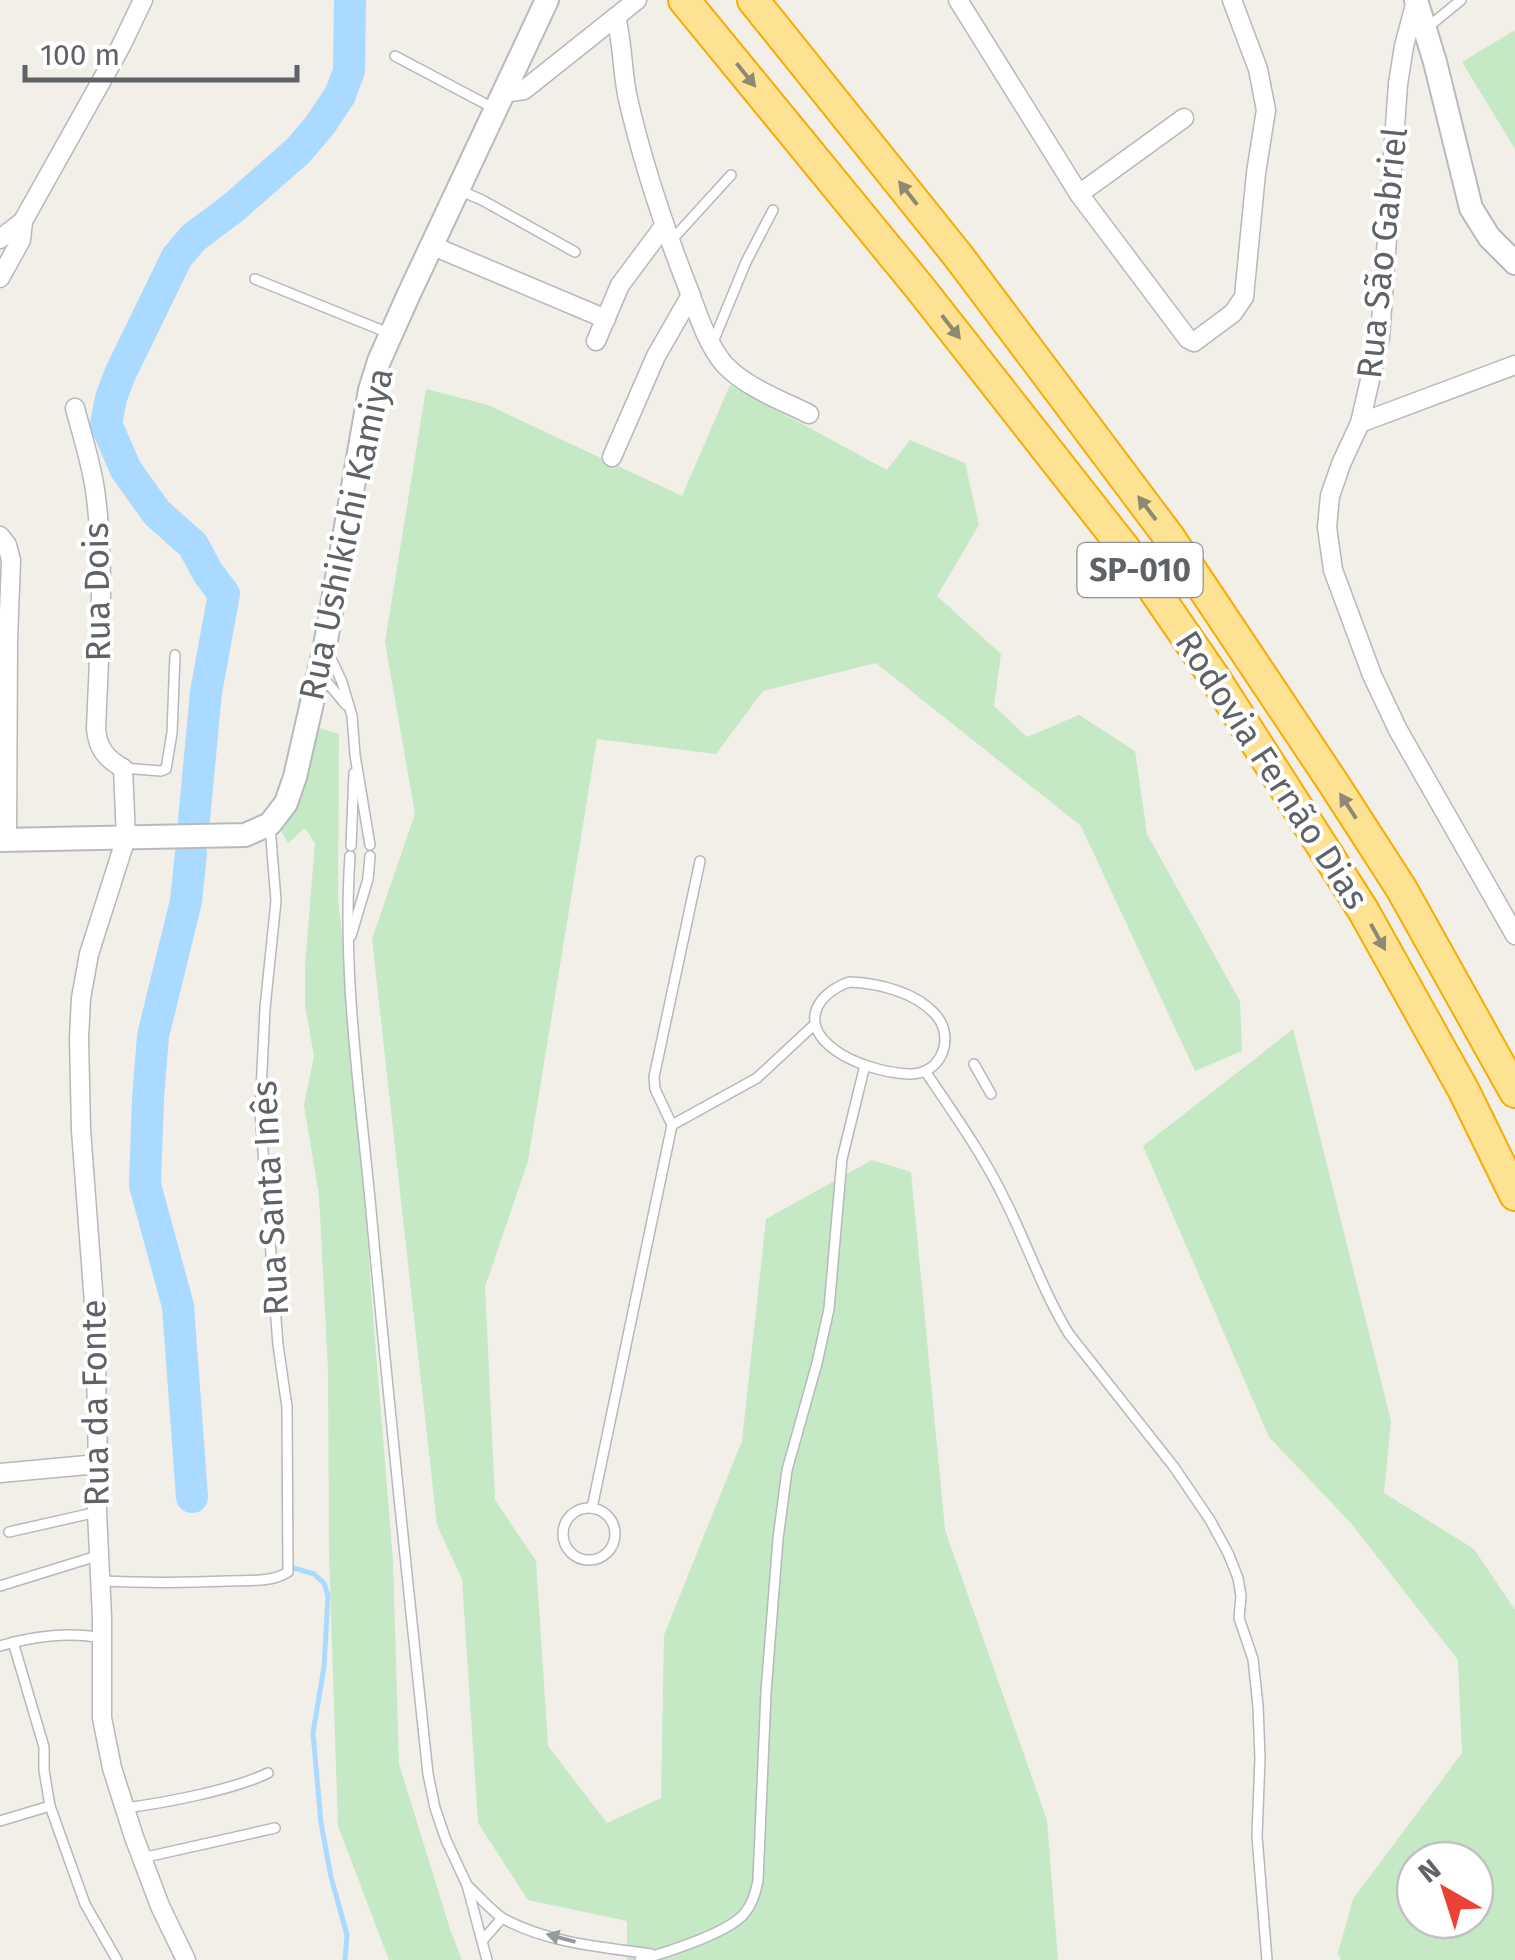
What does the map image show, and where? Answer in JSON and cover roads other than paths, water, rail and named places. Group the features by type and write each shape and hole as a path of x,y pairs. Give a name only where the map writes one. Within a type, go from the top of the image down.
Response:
{"highway":[{"name":"Rodovia Fernão Dias","path":"684,0 920,288 1132,558 1364,910 1464,1091 1515,1195"},
{"name":"Rodovia Fernão Dias","path":"753,0 958,257 1169,538 1401,888 1511,1076"}],"main road":[{"name":"Rua Ushikichi Kamiya","path":"270,824 286,803 295,777 324,646 366,407 379,360 547,0"},
{"path":"1416,1 1436,62 1471,208 1488,238 1515,262"},
{"path":"3,840 244,835 270,824"}],"street":[{"path":"0,239 23,221 143,0"},
{"path":"500,101 524,90 637,0"},
{"path":"958,0 1080,194 1188,339 1197,341 1233,313 1244,297 1266,110 1258,70 1232,0"},
{"name":"Rua São Gabriel","path":"1416,1 1398,84 1380,337 1360,423 1330,496 1327,527 1333,570 1352,627 1398,730 1515,934"},
{"path":"616,17 627,95 667,234 712,345 734,374 809,414"},
{"path":"1080,194 1184,118"},
{"path":"0,278 21,240 23,221"},
{"path":"596,342 628,272 667,234"},
{"path":"433,246 606,319"},
{"path":"612,457 656,356 691,295"},
{"path":"1360,423 1515,365"},
{"name":"Rua Dois","path":"75,408 95,490 98,532 98,744 102,752 123,768"},
{"path":"0,536 11,560 4,703 9,756 3,840"},
{"path":"123,768 126,838"},
{"name":"Rua da Fonte","path":"126,838 88,954 79,1038 81,1130 95,1318 102,1718 112,1768 142,1858 186,1960"},
{"path":"0,1473 98,1464"}],"lane":[{"path":"1425,30 1461,0"},
{"path":"396,56 500,101"},
{"path":"667,234 731,174"},
{"path":"458,190 575,252"},
{"path":"712,345 746,262 773,210"},
{"path":"255,279 391,334"},
{"path":"324,646 342,682 352,716 370,851 368,879 350,938"},
{"path":"123,768 166,768 172,733 175,654"},
{"path":"318,676 335,690 352,716"},
{"path":"355,755 348,894 350,977 396,1482 428,1774 435,1808 466,1885 487,1960"},
{"name":"Rua Santa Inês","path":"102,1582 253,1580 279,1578 288,1572 287,1407 278,1345 260,1112 276,901 270,824"},
{"path":"592,1508 672,1125 654,1078 700,860"},
{"path":"849,982 866,983 919,1001 944,1028 946,1046 938,1062 926,1071 909,1074 865,1065 834,1050 815,1024 820,1000 831,989 849,982"},
{"path":"672,1125 757,1078 815,1024"},
{"path":"974,1064 991,1094"},
{"path":"640,1960 724,1929 742,1916 752,1902 758,1881 768,1655 787,1470 829,1309 842,1159 865,1065"},
{"path":"926,1071 1006,1202 1055,1312 1183,1480 1210,1520 1238,1578 1239,1618 1253,1659 1258,1706 1257,1836 1267,1960"},
{"path":"583,1508 592,1508 608,1514 615,1538 606,1553 590,1560 568,1549 564,1533 569,1517 583,1508"},
{"path":"8,1532 97,1512"},
{"path":"0,1586 100,1555"},
{"path":"0,1646 82,1635 102,1638"},
{"path":"13,1642 44,1747 50,1806 85,1904 117,1960"},
{"path":"125,1808 224,1788 268,1773"},
{"path":"0,1822 50,1806"},
{"path":"142,1858 275,1828"},
{"path":"466,1885 502,1918 570,1941 656,1955"},
{"path":"482,1941 502,1918"}],"waterway":[{"path":"194,820 206,692 224,594 193,545 157,513 126,470 106,424 120,374 177,257 193,238 298,151 340,95 349,71 350,0"},
{"path":"191,853 186,901 153,1036 145,1185 178,1306 192,1497"},
{"path":"294,1568 314,1574 324,1583 328,1596 324,1667 313,1733 321,1823 347,1935 345,1960"}]}
